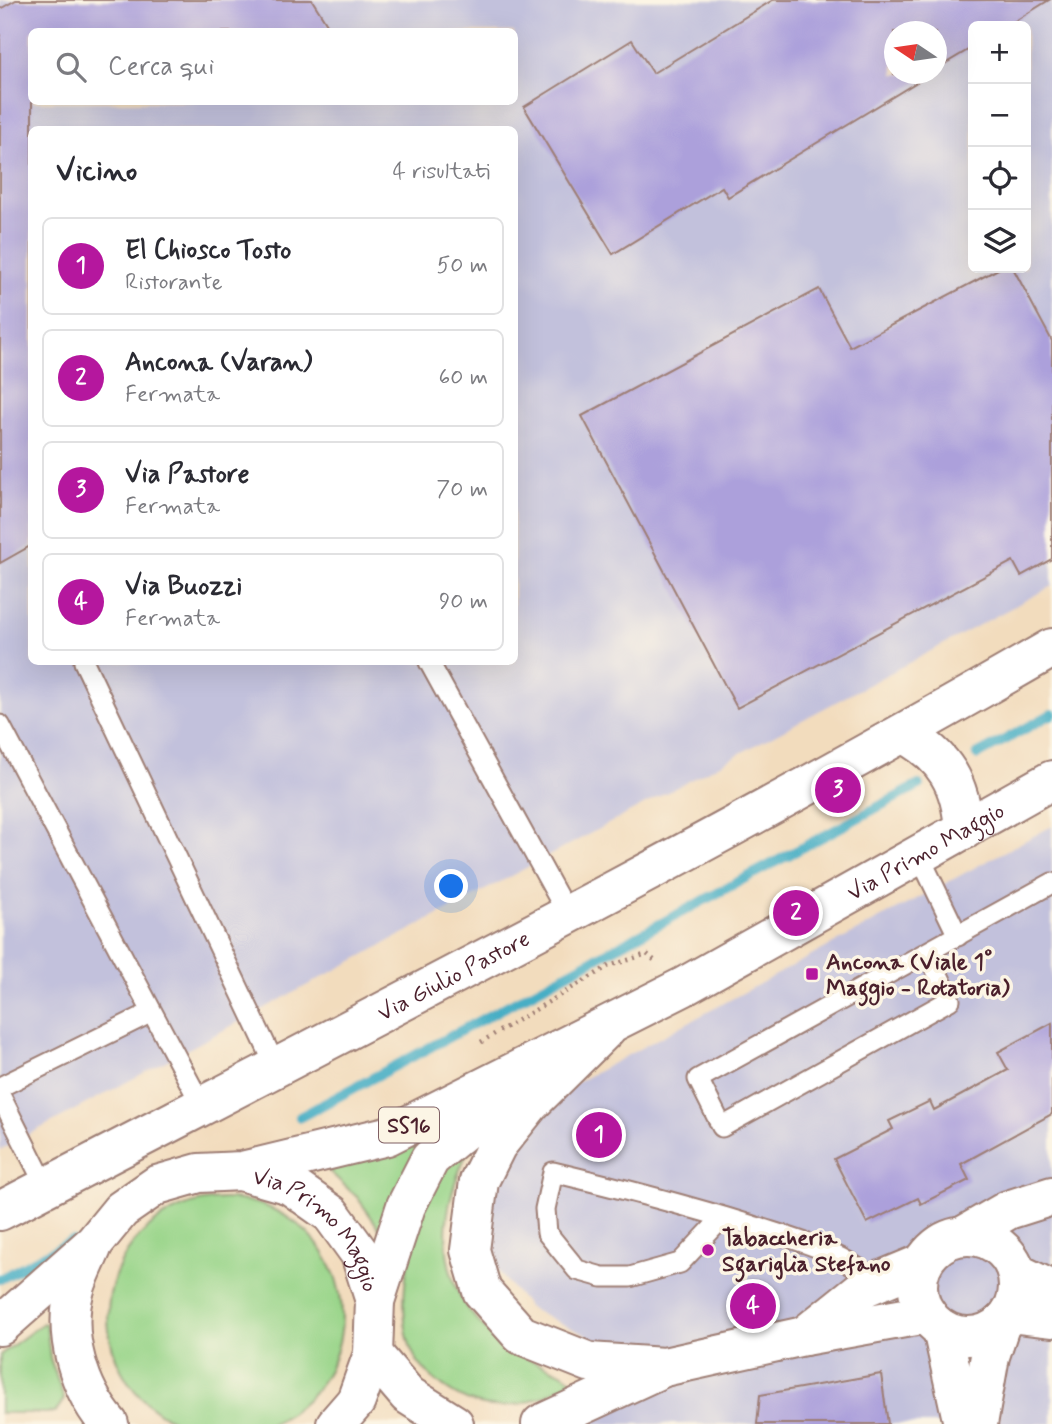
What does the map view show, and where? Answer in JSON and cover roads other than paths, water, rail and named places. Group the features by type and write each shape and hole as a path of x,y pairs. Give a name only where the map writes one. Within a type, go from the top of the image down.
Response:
{"street":[{"name":"Via Giulio Pastore","path":"0,1211 568,915 904,734 1052,648"},
{"path":"904,734 924,745 943,761 955,781 962,806 964,830"},
{"name":"Via Primo Maggio","path":"0,1326 94,1243 121,1210 157,1185 199,1173 242,1171 387,1136 683,987 1052,780"},
{"name":"Via Primo Maggio","path":"613,1023 530,1104 497,1145 479,1181 470,1250 482,1291 521,1335 589,1362 664,1367"},
{"name":"Via Primo Maggio","path":"336,1424 356,1401 373,1354 375,1301 406,1206 430,1159 565,1048"},
{"name":"Via Primo Maggio","path":"242,1171 290,1185 331,1214 360,1254 375,1301"},
{"path":"804,1336 865,1287 923,1264 937,1247 963,1236 1008,1210 1052,1196"},
{"path":"978,1424 990,1356 1016,1300 1012,1263 1052,1210"},
{"path":"963,1236 982,1238 996,1244 1012,1263 1052,1290"},
{"name":"Via Primo Maggio","path":"94,1243 74,1291 72,1339 78,1367 88,1393 109,1424"},
{"path":"923,1264 919,1296 934,1322 963,1424"},
{"path":"541,1424 664,1367 804,1336 934,1322 953,1334 974,1336 1006,1318 1052,1318"},
{"path":"373,1354 408,1395 454,1424"}],"lane":[{"path":"85,665 276,1067"},
{"path":"431,665 568,915"},
{"path":"0,725 202,1106"},
{"path":"919,855 958,936"},
{"path":"928,953 950,1000 722,1127 698,1079 1052,883"},
{"path":"0,1087 152,1013"},
{"path":"0,1095 46,1186"},
{"path":"723,1217 680,1262 630,1277 602,1278 577,1270 547,1233 545,1209 553,1172 678,1202 829,1250 856,1264 876,1282"}],"waterway":[{"path":"977,755 1052,714"},
{"path":"300,1117 919,785"},
{"path":"0,1279 72,1241"}],"place":[{"name":"Via Pastore","path":"838,790"},
{"name":"Ancona (Varan)","path":"796,913"},
{"name":"Ancona (Viale 1° Maggio - Rotatoria)","path":"812,974"},
{"name":"El Chiosco Tosto","path":"599,1135"},
{"name":"Tabaccheria Sgariglia Stefano","path":"708,1250"},
{"name":"Via Buozzi","path":"753,1306"}]}
